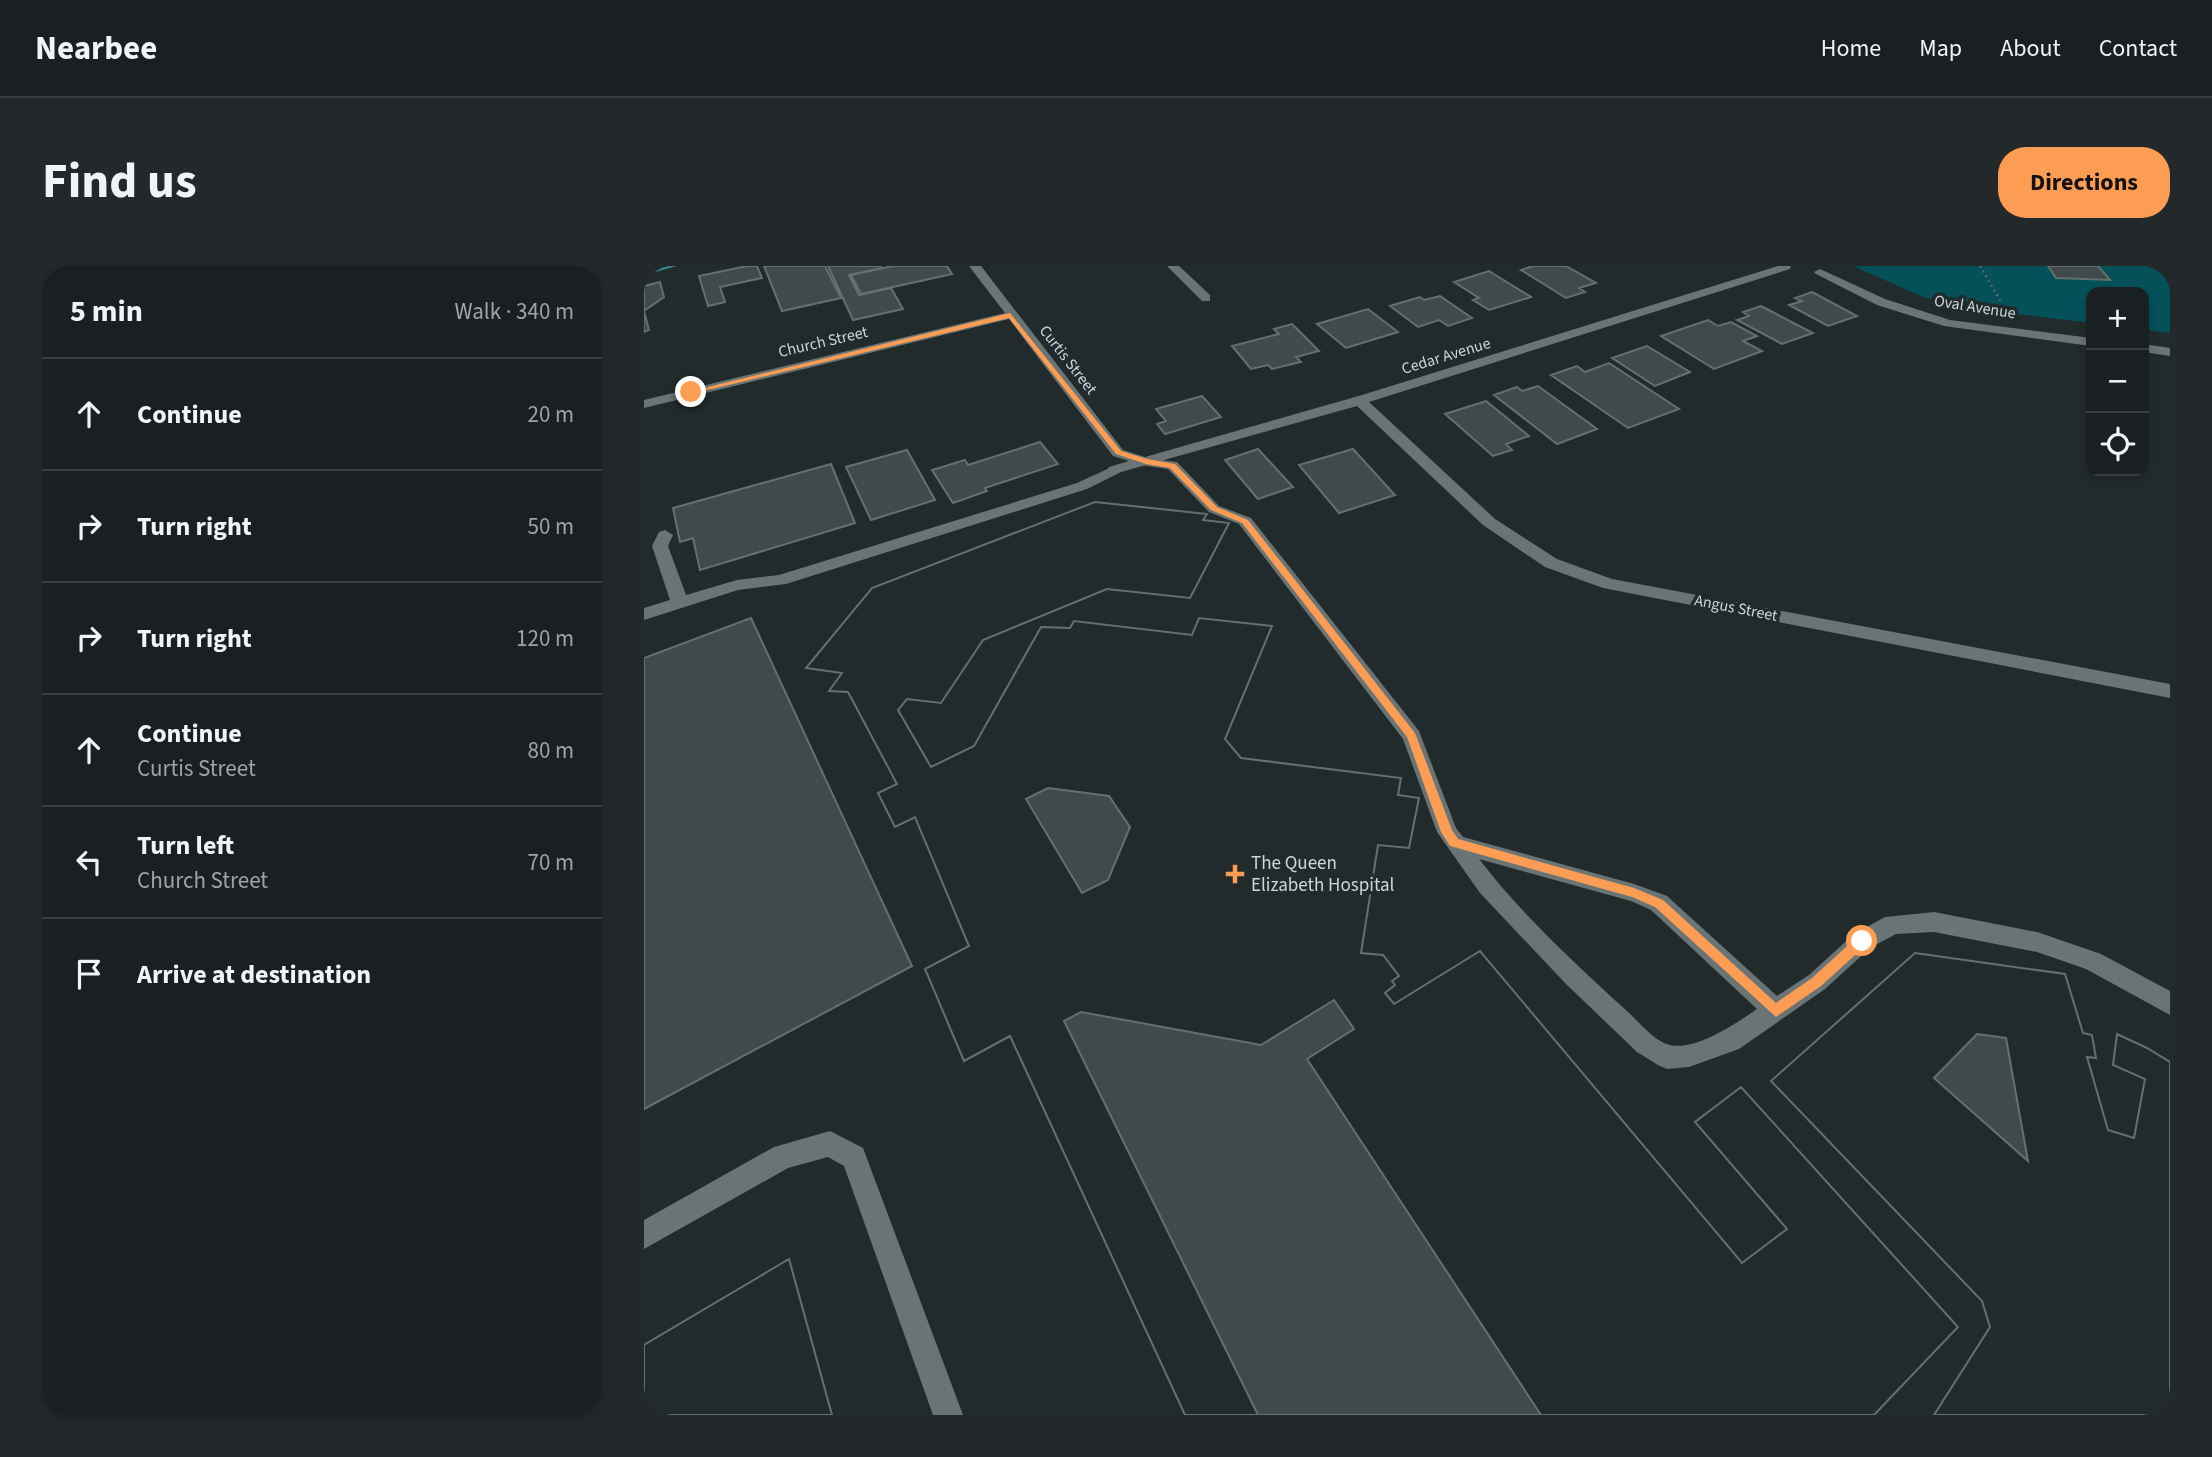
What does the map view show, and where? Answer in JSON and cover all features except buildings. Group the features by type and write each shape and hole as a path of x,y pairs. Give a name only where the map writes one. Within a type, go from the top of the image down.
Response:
{"highway":[{"path":"644,272 671,266"}],"street":[{"name":"Curtis Street","path":"975,266 1118,453 1146,462 1172,466 1214,509 1245,522 1412,736 1447,832 1454,843 1488,887 1574,977 1646,1044 1667,1057 1689,1055 1730,1041 1776,1011"},
{"path":"1172,266 1206,298"},
{"name":"Cedar Avenue","path":"644,614 737,585 780,580 1082,486 1114,470 1360,401 1788,268"},
{"name":"Oval Avenue","path":"1819,270 1881,302 1936,320 2086,341"},
{"name":"Church Street","path":"644,404 1010,315"},
{"path":"2149,349 2170,352"},
{"name":"Angus Street","path":"1360,401 1489,522 1551,563 1609,584 2170,691"},
{"path":"665,535 660,545 680,603"},
{"path":"1454,843 1634,892 1659,903 1776,1011 1817,982 1862,941 1893,924 1934,922 2037,942 2093,961 2170,1003"},
{"path":"644,1236 783,1156 830,1144 853,1157 948,1415"}],"path":[{"path":"1980,266 2004,307"}],"shaded area":[{"path":"1853,266 2170,266 2170,333 2149,331 2149,287 2086,287 2086,322 1984,310 1923,297"}],"place":[{"name":"The Queen Elizabeth Hospital","path":"1235,874"}],"route":[{"path":"691,392 1010,315 1118,453 1146,462 1172,466 1214,509 1245,522 1412,736 1447,832 1454,843 1634,892 1659,903 1776,1011 1817,982 1862,941"}]}
